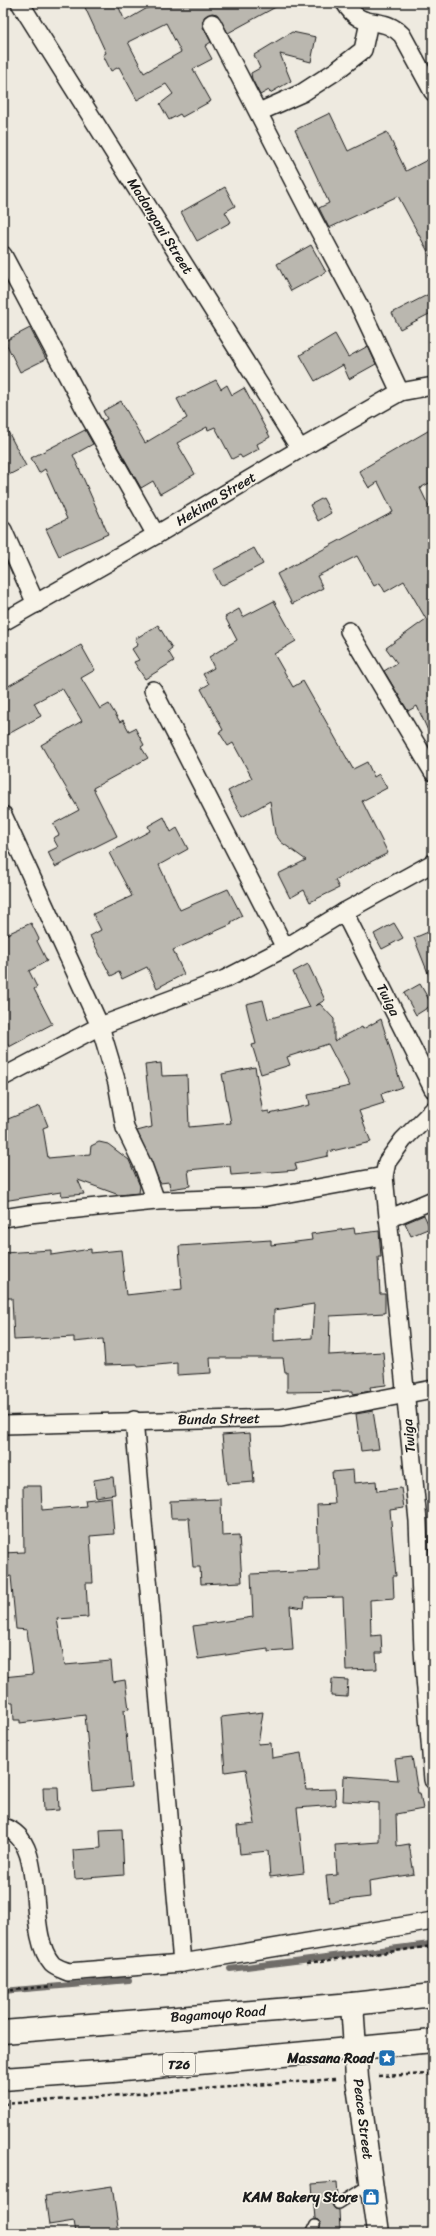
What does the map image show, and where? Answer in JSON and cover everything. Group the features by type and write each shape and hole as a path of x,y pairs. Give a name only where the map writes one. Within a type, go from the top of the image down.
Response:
{"main road":[{"name":"Bagamoyo Road","path":"3,2032 352,2004 433,1995"},
{"name":"Peace Street","path":"352,2004 357,2078 378,2233"},
{"name":"T26","path":"3,2079 113,2071 355,2047 433,2041"}],"street":[{"name":"Madongoni Street","path":"20,3 300,449"},
{"path":"345,3 355,16 368,22 386,23 395,28 402,35 433,92"},
{"path":"259,112 302,93 336,71 363,50 368,22"},
{"path":"212,23 259,112 314,223 361,309 400,392"},
{"path":"3,255 86,411 156,535"},
{"name":"Hekima Street","path":"3,622 156,535 300,449 400,392 433,386"},
{"path":"3,530 36,604"},
{"path":"349,631 433,772"},
{"path":"153,690 285,948"},
{"path":"3,815 100,1026 117,1083 125,1128 143,1165 156,1201"},
{"path":"3,1077 100,1026 225,979 285,948 344,912 433,863"},
{"name":"Twiga","path":"344,912 433,1089"},
{"name":"Twiga","path":"433,1110 403,1140 387,1162 384,1176 418,1521 423,1651 433,1780"},
{"path":"3,1218 156,1201 267,1197 384,1176"},
{"path":"388,1219 433,1200"},
{"name":"Bunda Street","path":"3,1425 134,1420 281,1418 433,1389"},
{"path":"134,1420 182,1963"},
{"path":"3,1827 11,1829 28,1850 36,1917 46,1953 53,1965 68,1972 182,1963 433,1920"}],"lane":[{"path":"338,2204 371,2183"}],"path":[{"path":"3,2104 357,2078 433,2074"}],"building":[{"path":"83,3 117,3 125,21 156,3 283,3 228,33 217,14 212,13 204,17 203,27 211,42 205,46 212,59 193,69 211,101 182,117 180,114 169,120 160,104 173,94 166,84 137,100 119,67 111,71 103,55 106,53","holes":["166,23 181,52 144,73 128,42"]},
{"path":"292,32 316,37 311,62 280,54 291,81 270,93 269,90 260,95 252,79 251,73 260,68 254,55"},
{"path":"330,113 348,151 387,132 406,171 433,157 433,261 398,196 329,228 319,208 329,203 295,130"},
{"path":"225,187 235,206 225,212 231,222 197,241 181,212"},
{"path":"311,245 326,272 291,291 277,264"},
{"path":"433,292 433,312 400,329 392,313"},
{"path":"30,328 46,359 20,372 5,341"},
{"path":"335,334 348,357 368,346 376,364 349,379 343,365 315,381 300,355"},
{"path":"216,380 221,389 227,385 232,395 244,388 270,437 257,444 259,449 242,458 240,455 232,459 215,427 208,430 207,427 177,443 195,474 160,494 153,481 141,488 103,421 107,419 103,411 121,401 145,443 187,418 177,399"},
{"path":"3,422 26,466 3,478"},
{"path":"433,428 433,481 420,488 433,515 433,742 417,706 408,711 384,671 397,663 386,648 426,619 404,581 385,592 380,583 374,586 357,556 317,576 323,588 292,604 277,574 393,512 378,482 369,488 359,471"},
{"path":"85,430 93,444 73,455 108,534 59,556 46,529 67,519 45,469 39,473 31,458"},
{"path":"323,498 331,513 318,521 310,505"},
{"path":"254,548 263,564 221,586 213,570"},
{"path":"274,601 296,641 274,654 293,687 303,681 353,769 367,762 374,777 379,774 387,788 362,801 388,853 335,880 339,888 310,902 304,890 290,898 278,874 306,860 281,842 275,834 270,801 242,817 228,791 252,778 233,743 228,746 219,732 223,730 201,689 209,684 203,674 214,668 209,657 237,640 225,617 239,609 243,617"},
{"path":"158,625 172,648 168,651 174,661 145,679 134,662 139,660 132,649 138,645 135,639"},
{"path":"81,645 95,670 81,678 100,709 109,704 120,722 123,720 129,731 135,728 144,745 141,747 148,758 93,788 117,836 55,867 48,852 58,847 53,838 59,835 53,824 79,810 41,745 82,721 62,688 34,703 41,716 3,737 3,689"},
{"path":"164,817 171,832 177,828 188,849 159,865 180,910 228,889 242,916 231,922 232,924 173,950 184,974 157,988 147,967 122,979 119,972 111,976 90,936 101,930 93,914 132,896 109,853 150,831 148,826"},
{"path":"31,923 39,939 37,941 47,961 29,971 37,987 34,989 52,1024 9,1047 3,1035 3,936"},
{"path":"394,923 403,938 382,949 374,934"},
{"path":"433,930 433,983 432,983 414,938"},
{"path":"308,964 325,1000 315,1006 320,1004 334,1019 334,1041 362,1027 363,1029 381,1019 402,1087 381,1094 384,1103 359,1111 371,1142 328,1152 328,1156 295,1163 297,1170 231,1175 230,1166 188,1170 190,1186 170,1189 169,1182 160,1183 137,1131 152,1127 145,1065 161,1063 162,1076 187,1075 189,1127 231,1123 222,1074 255,1067 263,1112 269,1111 269,1114 310,1105 308,1095 350,1086 328,1044 287,1057 290,1065 261,1074 252,1045 256,1044 246,1004 263,1000 268,1019 310,1007 293,972"},
{"path":"420,984 432,1005 416,1015 404,993"},
{"path":"40,1106 48,1126 43,1128 48,1158 90,1154 91,1146 99,1142 108,1144 129,1160 140,1186 139,1193 119,1195 78,1180 84,1194 62,1196 61,1192 3,1201 3,1121"},
{"path":"424,1215 430,1228 411,1236 405,1223"},
{"path":"354,1228 355,1234 379,1231 381,1257 378,1257 380,1294 385,1294 385,1313 330,1316 329,1355 383,1352 386,1385 370,1387 371,1391 353,1394 353,1391 287,1392 287,1372 285,1372 283,1358 210,1358 211,1373 177,1375 177,1363 138,1367 137,1364 105,1365 103,1339 74,1342 74,1337 14,1340 12,1298 3,1298 3,1253 51,1250 51,1255 91,1249 91,1253 121,1250 126,1295 182,1289 179,1246 271,1240 271,1245 312,1240 311,1234","holes":["314,1304 312,1338 274,1341 274,1310"]},
{"path":"373,1411 379,1449 361,1451 356,1414"},
{"path":"250,1433 254,1482 227,1484 222,1435"},
{"path":"353,1470 354,1483 376,1481 377,1491 401,1488 404,1508 390,1510 396,1576 393,1576 394,1598 370,1600 371,1636 381,1635 382,1653 376,1653 377,1669 346,1670 343,1597 305,1598 304,1608 290,1606 293,1650 268,1652 268,1649 198,1659 193,1626 253,1617 251,1574 319,1571 317,1505 335,1504 332,1472"},
{"path":"113,1477 115,1494 96,1497 94,1480"},
{"path":"23,1486 41,1486 42,1510 86,1506 85,1500 111,1497 114,1534 90,1536 93,1583 86,1583 88,1617 57,1619 65,1665 111,1661 113,1682 125,1680 129,1709 124,1710 131,1787 92,1791 85,1715 20,1723 20,1720 14,1720 13,1702 3,1702 3,1677 33,1674 27,1630 16,1629 11,1576 6,1577 5,1568 3,1568 3,1553 24,1552"},
{"path":"221,1499 222,1536 239,1535 242,1582 201,1584 200,1567 193,1567 189,1518 171,1518 170,1501"},
{"path":"332,1679 348,1680 347,1697 331,1696"},
{"path":"263,1712 258,1744 271,1743 272,1758 301,1753 306,1790 335,1789 336,1805 297,1808 304,1873 270,1877 268,1851 240,1854 237,1826 255,1824 246,1769 225,1772 221,1717"},
{"path":"412,1757 418,1793 420,1793 423,1809 396,1814 397,1846 409,1844 414,1874 369,1881 370,1897 329,1902 326,1876 337,1875 335,1845 379,1842 379,1803 343,1801 344,1776 398,1780 395,1759"},
{"path":"43,1787 58,1787 59,1810 44,1811"},
{"path":"122,1829 124,1875 75,1879 73,1850 101,1848 100,1830"},
{"path":"337,2182 338,2197 333,2201 332,2205 335,2209 339,2210 340,2231 318,2233 321,2224 315,2219 312,2184"},
{"path":"112,2186 119,2233 76,2233 74,2221 49,2225 45,2196"}],"waterway":[{"path":"230,1969 430,1944"},
{"path":"3,1991 129,1980"}],"place":[{"name":"Massana Road","path":"387,2058"},
{"name":"KAM Bakery Store","path":"371,2197"}]}
